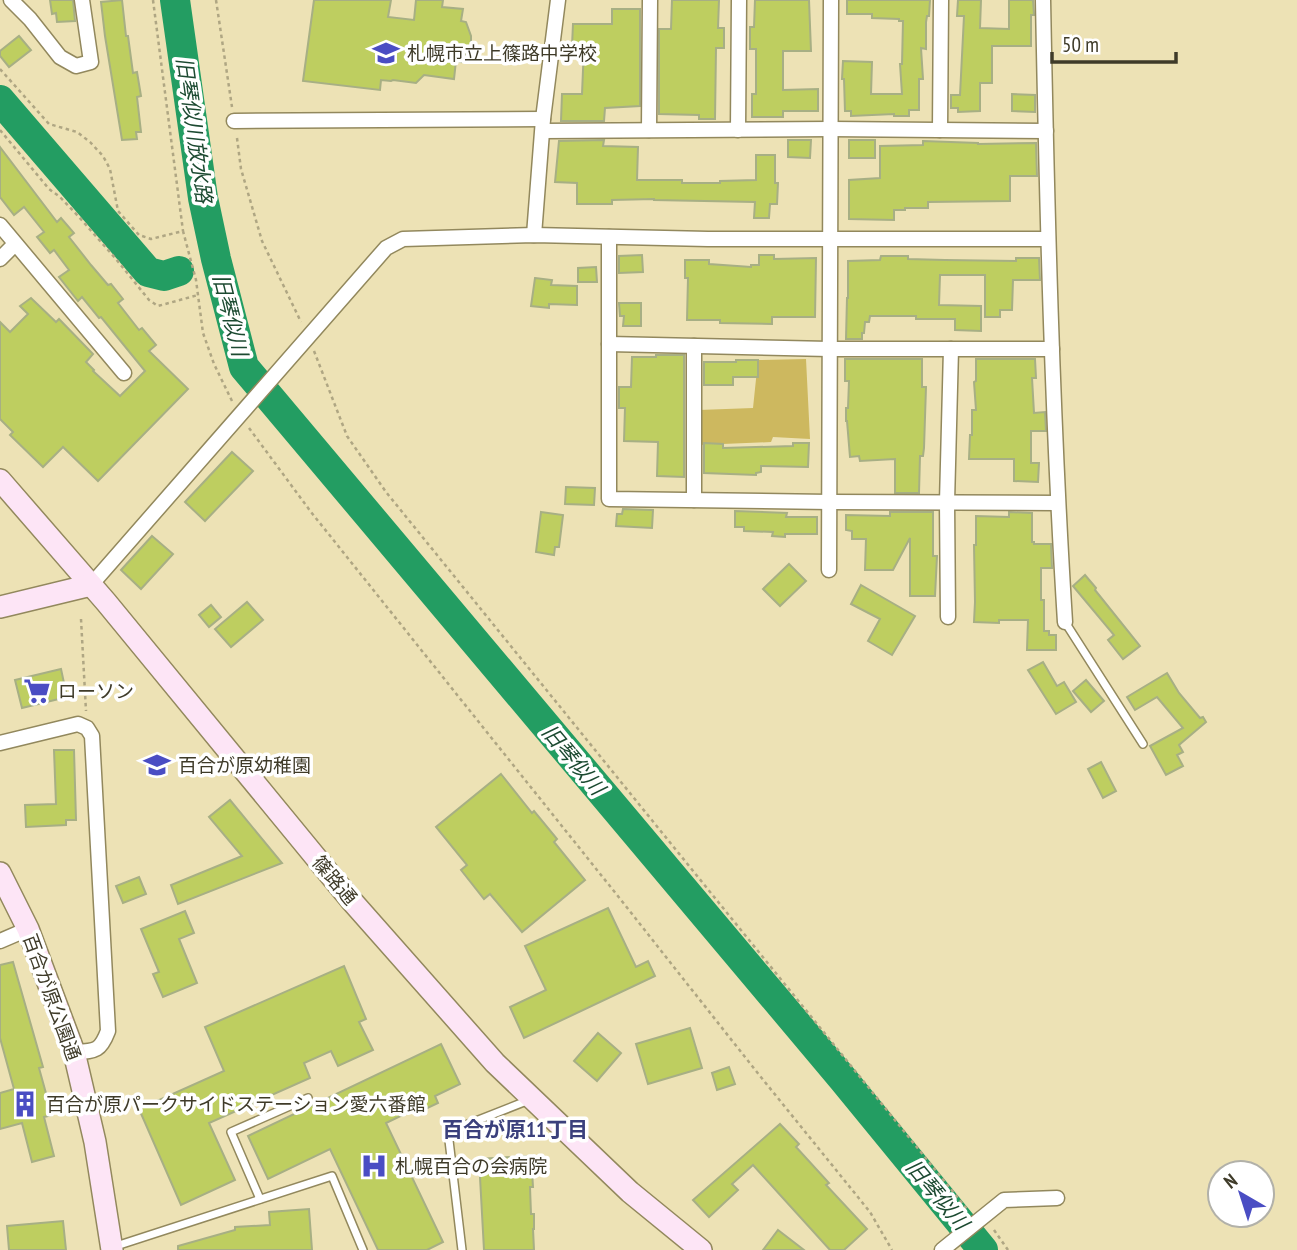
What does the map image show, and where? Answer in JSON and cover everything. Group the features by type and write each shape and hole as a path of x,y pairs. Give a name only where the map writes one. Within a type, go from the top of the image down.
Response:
{"street":[{"path":"11,0 60,57 76,66 91,62 82,0"},
{"path":"534,235 543,125 558,0"},
{"path":"649,130 650,0"},
{"path":"738,130 739,0"},
{"path":"829,570 831,0"},
{"path":"940,130 941,0"},
{"path":"1043,0 1048,239 1065,622"},
{"path":"234,121 543,125 649,130 1046,131"},
{"path":"0,225 124,373"},
{"path":"0,607 91,585 241,405 306,348 386,248 403,239 534,235 708,239 1048,239"},
{"path":"609,237 609,499 1058,503"},
{"path":"0,260 15,244"},
{"path":"609,344 829,349 1052,349"},
{"path":"694,346 694,500"},
{"path":"948,617 947,502 951,349"},
{"name":"篠路通","path":"0,480 91,585 350,899 495,1063 630,1192 701,1250"},
{"path":"0,743 78,724 87,728 92,736 108,1031 103,1045 95,1051 74,1052"},
{"name":"百合が原公園通","path":"0,873 28,929 74,1052 95,1142 112,1249"},
{"path":"0,941 28,929"},
{"path":"942,1250 1004,1200 1057,1198"}],"lane":[{"path":"1065,622 1143,744"},
{"path":"260,1199 231,1132 309,1098"},
{"path":"462,1250 448,1132 531,1099"},
{"path":"112,1249 332,1175 363,1250"}],"path":[{"path":"153,0 183,230 196,280 203,333 228,394 241,405"},
{"path":"216,0 241,169 262,241 303,325"},
{"path":"0,69 49,124 77,132 103,156 110,169 118,211 139,235 151,239 183,230"},
{"path":"0,130 49,189 60,197 116,259 149,300 158,306 198,295"},
{"path":"306,348 347,436 386,492 968,1212 978,1221 992,1227 1008,1250"},
{"path":"247,426 311,512 870,1212 892,1250"},
{"path":"81,619 87,728"}],"shaded area":[{"path":"806,359 810,439 773,437 771,442 699,445 699,410 753,408 758,360"}],"building":[{"path":"50,0 73,0 75,21 57,22 56,13 52,14"},
{"path":"122,0 133,73 137,72 141,96 137,97 141,132 136,132 137,139 122,140 101,2"},
{"path":"314,0 391,0 388,17 414,20 416,0 443,0 442,7 463,9 461,21 466,22 471,43 461,62 456,61 454,79 424,75 416,83 381,80 380,90 303,81"},
{"path":"672,0 719,0 718,28 724,28 724,48 716,48 715,119 699,119 699,115 659,114 659,29 671,29"},
{"path":"755,0 809,0 811,51 783,51 783,90 818,89 818,111 783,111 783,117 752,117 752,94 756,94 756,49 750,49 750,27 754,27"},
{"path":"847,0 930,0 926,22 926,49 921,48 923,79 919,79 919,110 909,110 909,116 851,116 851,111 845,111 843,61 872,62 871,94 902,94 900,64 903,21 872,18 872,14 847,14"},
{"path":"958,0 981,0 980,28 1009,29 1009,0 1033,0 1031,46 992,46 992,83 980,83 980,111 958,112 958,108 951,108 951,95 960,95 964,16 957,16"},
{"path":"612,9 640,9 640,106 605,108 604,121 561,121 562,94 582,94 584,46 572,46 573,24 612,24"},
{"path":"19,36 31,50 9,67 0,56 0,51"},
{"path":"1012,94 1035,95 1035,112 1012,111"},
{"path":"604,140 603,146 638,147 637,180 720,183 756,180 756,155 775,155 777,204 770,204 769,218 754,218 755,202 654,199 612,200 612,204 577,204 577,183 555,182 559,141"},
{"path":"788,140 811,140 810,158 788,157"},
{"path":"849,140 875,140 875,158 849,158"},
{"path":"923,141 1036,143 1037,176 1010,176 1010,201 928,202 928,208 894,210 894,220 849,219 849,180 880,178 880,146 923,145"},
{"path":"0,147 57,222 61,218 74,233 69,237 91,265 123,299 118,303 139,330 142,328 156,345 149,351 188,389 98,481 63,447 43,467 10,435 13,432 0,419 0,322 10,332 28,314 20,306 31,298 56,322 59,319 93,354 86,362 120,396 145,371 101,317 99,318 82,297 78,301 59,277 69,270 54,250 50,253 37,237 44,232 24,207 14,215 0,197"},
{"path":"642,255 643,272 619,273 619,256"},
{"path":"759,255 774,255 774,259 816,258 815,317 772,317 772,324 687,320 688,278 685,278 685,260 709,260 709,264 751,267 759,265"},
{"path":"881,256 1016,261 1016,258 1039,258 1040,280 1013,280 1012,310 1000,310 1000,317 985,317 985,275 940,275 939,305 981,306 981,331 955,330 955,319 870,316 869,322 865,322 862,339 846,339 848,261 880,260"},
{"path":"596,267 597,282 578,282 578,268"},
{"path":"535,278 552,280 551,285 577,286 577,305 549,304 549,308 531,306"},
{"path":"619,303 641,303 641,326 623,326 624,316 620,316"},
{"path":"684,355 684,477 657,476 658,442 624,441 625,408 619,408 619,387 631,387 632,357"},
{"path":"845,359 922,359 922,387 926,387 919,493 895,493 895,459 860,461 859,456 850,457 846,421 849,381 845,381"},
{"path":"976,359 1035,359 1036,378 1032,378 1034,413 1045,412 1046,431 1031,431 1031,463 1039,463 1038,482 1014,481 1014,459 969,459 972,410 976,410"},
{"path":"758,360 758,377 733,377 733,385 704,385 704,362"},
{"path":"704,443 723,444 723,448 809,443 808,467 761,466 761,472 756,475 704,473"},
{"path":"232,452 253,471 205,521 185,502"},
{"path":"566,487 595,488 594,505 565,504"},
{"path":"623,509 653,510 652,528 616,526 617,514 622,514"},
{"path":"735,511 787,513 786,517 817,517 817,534 785,534 785,537 772,536 773,532 744,531 744,527 735,527"},
{"path":"541,512 563,515 559,547 555,547 554,555 536,552"},
{"path":"890,512 933,512 933,556 937,556 935,596 910,596 910,538 893,570 865,570 866,539 852,539 852,531 846,530 846,515 890,516"},
{"path":"1009,512 1032,513 1032,542 1051,544 1052,568 1041,568 1041,600 1044,600 1044,631 1049,631 1049,635 1056,635 1056,650 1027,650 1028,620 974,622 976,516 1009,517"},
{"path":"152,536 173,554 141,589 121,570"},
{"path":"789,564 806,581 780,606 763,589"},
{"path":"1085,575 1140,646 1123,659 1108,640 1114,635 1073,586"},
{"path":"861,585 915,616 892,655 868,641 880,619 851,604"},
{"path":"247,602 263,620 231,647 215,629"},
{"path":"211,605 221,617 209,627 199,615"},
{"path":"1043,662 1057,686 1064,682 1076,702 1056,714 1028,670"},
{"path":"61,669 67,697 22,708 15,680"},
{"path":"1167,673 1179,693 1206,722 1179,745 1183,752 1177,755 1183,766 1166,775 1150,746 1183,728 1157,697 1135,710 1127,697"},
{"path":"1086,680 1104,701 1091,712 1073,691"},
{"path":"54,750 74,750 76,820 66,820 66,825 26,827 25,805 56,804"},
{"path":"1101,762 1116,791 1103,798 1088,769"},
{"path":"501,774 557,839 554,842 585,880 522,932 490,894 484,899 461,870 467,865 436,827"},
{"path":"230,800 282,863 178,904 171,885 242,856 209,817"},
{"path":"139,877 146,894 123,903 116,886"},
{"path":"608,908 636,967 648,961 655,976 524,1038 510,1007 546,990 525,946"},
{"path":"185,911 194,933 179,939 197,983 163,997 153,974 159,972 141,929"},
{"path":"13,962 43,1067 39,1068 52,1115 44,1117 54,1156 32,1162 22,1123 0,1129 0,1093 14,1089 0,1038 0,965"},
{"path":"344,966 366,1019 359,1022 373,1050 338,1066 331,1051 304,1063 310,1078 209,1123 235,1180 181,1205 139,1109 224,1071 205,1027"},
{"path":"690,1028 702,1068 648,1084 636,1044"},
{"path":"598,1033 621,1053 597,1081 574,1061"},
{"path":"441,1044 460,1084 435,1096 438,1103 417,1113 415,1109 386,1123 443,1242 427,1250 378,1250 330,1149 268,1179 248,1136"},
{"path":"729,1067 735,1084 717,1090 712,1073"},
{"path":"780,1124 799,1144 796,1147 829,1183 826,1185 867,1229 844,1250 830,1250 753,1165 732,1184 738,1190 709,1217 693,1200"},
{"path":"528,1156 529,1171 532,1171 533,1187 530,1187 531,1214 534,1214 534,1250 484,1250 479,1159"},
{"path":"309,1209 312,1250 178,1250 178,1246 235,1230 235,1227 270,1225 269,1212"},
{"path":"63,1221 66,1250 9,1250 7,1226"},
{"path":"778,1230 804,1250 763,1250"}],"waterway":[{"name":"旧琴似川","path":"175,0 203,198 244,367 843,1079 983,1250"},
{"name":"旧琴似川","path":"0,100 148,272 164,276 179,271"}],"place":[{"name":"札幌市立上篠路中学校","path":"386,53"},
{"name":"ローソン","path":"37,691"},
{"name":"百合が原幼稚園","path":"157,765"},
{"name":"百合が原パークサイドステーション愛六番館","path":"25,1104"},
{"name":"札幌百合の会病院","path":"374,1166"}],"district":[{"name":"百合が原11丁目","path":"515,1130"}],"water label":[{"name":"旧琴似川放水路","path":"194,130"}]}
